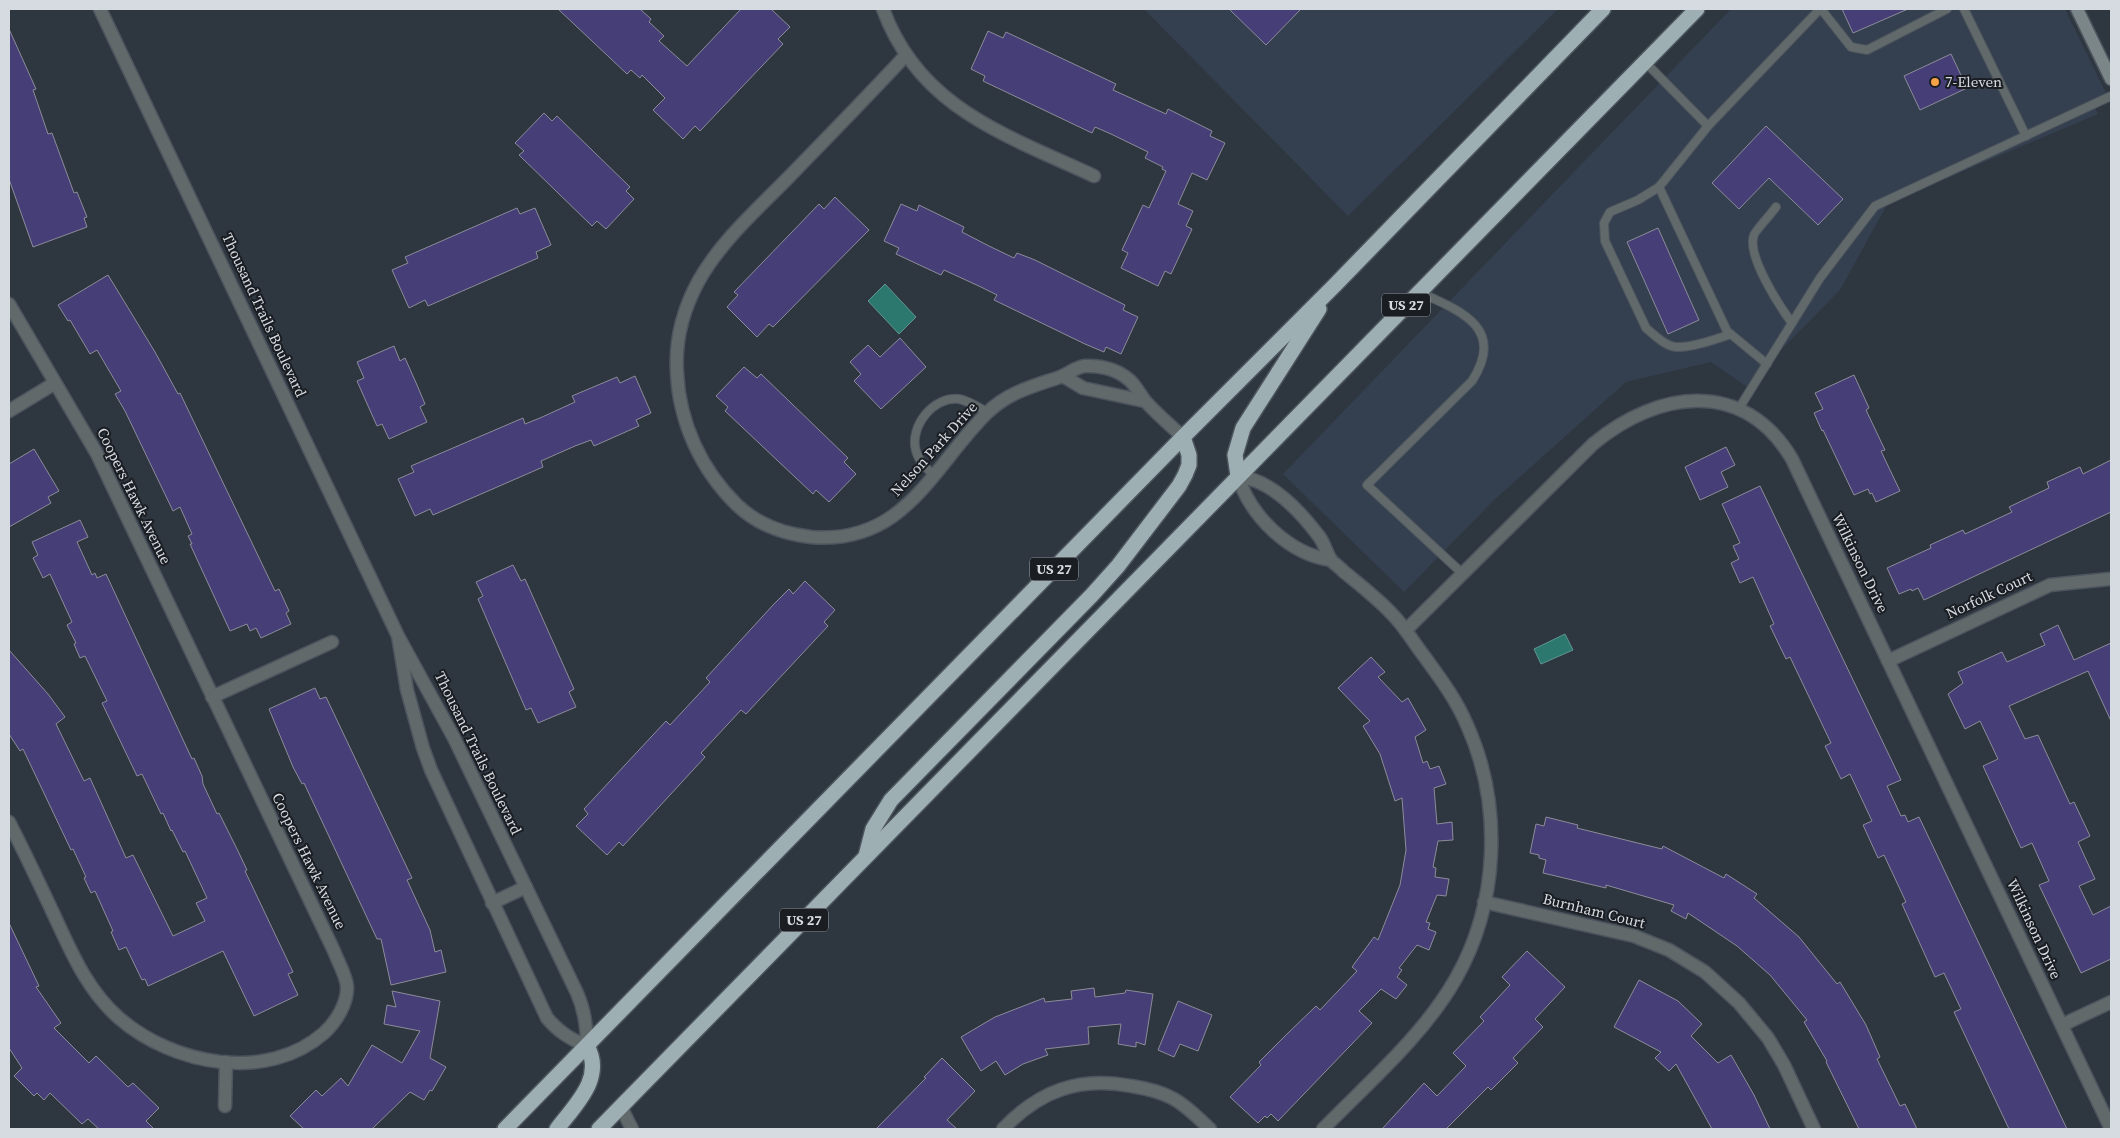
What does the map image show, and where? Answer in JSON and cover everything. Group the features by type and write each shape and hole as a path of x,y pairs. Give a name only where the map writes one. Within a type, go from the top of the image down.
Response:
{"highway":[{"name":"US 27","path":"505,1129 1183,437 1335,285 1603,9"},
{"name":"US 27","path":"599,1129 1697,9"},
{"path":"1238,476 1235,455 1243,428 1335,285"},
{"path":"866,856 873,829 891,800 1106,580 1179,486 1189,465 1187,445 1183,437"},
{"path":"557,1129 582,1097 591,1079 594,1063 587,1046"}],"main road":[{"path":"2077,9 2111,79"}],"street":[{"name":"Thousand Trails Boulevard","path":"100,9 398,636 454,738 584,1010 587,1027 587,1046 571,1040 558,1031 547,1018 439,791 422,748 407,690 398,636"},
{"path":"883,9 906,55 940,94 969,115 1094,176"},
{"name":"Nelson Park Drive","path":"906,55 735,232 706,269 690,299 684,315 678,347 678,389 687,425 702,461 725,493 740,508 771,527 802,536 845,535 867,529 898,513 935,476 987,412 1018,392 1040,382 1062,376 1084,366 1122,373 1137,388 1144,401"},
{"name":"Coopers Hawk Avenue","path":"9,304 97,454 334,951 347,985 346,997 339,1014 329,1028 311,1045 300,1050 275,1058 226,1062 195,1058 163,1047 133,1030 94,992 75,960 9,822"},
{"path":"1062,376 1083,388 1144,401 1183,437"},
{"path":"9,411 55,383"},
{"name":"Wilkinson Drive","path":"1406,630 1593,444 1614,427 1651,410 1677,402 1702,401 1716,402 1738,410 1767,426 1787,451 2111,1129"},
{"path":"1238,476 1252,507 1288,544 1308,555 1331,560"},
{"path":"1238,476 1259,481 1278,493 1319,536 1331,560 1385,607 1406,630 1444,682 1460,710 1473,739 1483,769 1489,801 1492,841 1491,862 1484,902 1476,932 1463,965 1435,1010 1412,1039 1323,1129"},
{"name":"Norfolk Court","path":"1888,661 2050,585 2109,579"},
{"path":"212,697 332,642"},
{"path":"492,903 526,887"},
{"name":"Burnham Court","path":"1484,902 1621,932 1664,948 1698,968 1739,1003 1768,1038 1784,1065 1814,1129"},
{"path":"2062,1025 2111,1002"},
{"path":"225,1106 226,1062"},
{"path":"1003,1129 1028,1107 1053,1091 1071,1085 1091,1082 1122,1084 1147,1089 1172,1098 1193,1112 1210,1129"},
{"path":"621,1107 632,1129"}],"lane":[{"path":"1731,334 1714,341 1676,347 1657,338 1646,328 1605,241 1604,223 1610,212 1638,200 1659,187 1708,126 1820,9 1851,47 1867,50 1947,9"},
{"path":"1964,9 2026,136"},
{"path":"1645,62 1708,126"},
{"path":"1738,410 1820,278 1875,206 2111,96"},
{"path":"1659,187 1728,331 1767,364"},
{"path":"1776,208 1754,233 1752,247 1761,272 1781,309 1792,323"},
{"path":"1419,292 1464,314 1478,326 1484,344 1482,366 1472,381 1367,485 1463,574"},
{"path":"935,476 924,466 916,451 915,435 917,427 925,414 939,404 957,399 974,404 987,412"}],"shaded area":[{"path":"1144,9 1558,9 1348,216"},
{"path":"1731,9 2065,9 2106,93 2094,105 2098,114 1888,203 1840,290 1780,351 1753,391 1711,362 1626,382 1494,500 1404,592 1283,474"},
{"path":"885,284 916,317 899,334 868,301"},
{"path":"1565,634 1573,650 1541,664 1534,649"}],"building":[{"path":"558,9 640,9 651,19 649,22 664,36 659,41 687,66 741,9 771,9 790,27 778,39 783,44 700,131 695,126 683,139 653,110 665,98 642,75 640,78 631,70 627,74"},
{"path":"1229,9 1301,9 1266,45"},
{"path":"1842,9 1908,9 1853,33"},
{"path":"9,29 36,89 33,90 48,134 52,133 74,193 77,192 87,217 84,218 87,227 33,247 9,179"},
{"path":"988,31 1003,38 1006,32 1097,75 1116,84 1113,90 1166,114 1168,109 1212,131 1210,136 1225,143 1207,180 1192,173 1178,204 1193,211 1186,226 1192,229 1171,274 1165,271 1158,286 1121,268 1128,253 1122,250 1143,205 1149,208 1166,171 1162,169 1163,167 1145,158 1148,152 1095,127 1092,133 983,81 985,76 971,69"},
{"name":"7-Eleven","path":"1951,54 1967,88 1920,110 1904,76"},
{"path":"544,113 552,121 557,116 630,187 626,191 634,199 606,229 597,221 592,226 519,155 524,151 515,143"},
{"path":"1766,126 1843,199 1818,225 1769,178 1739,209 1712,183"},
{"path":"835,197 869,230 773,327 769,324 757,337 727,307 738,295 734,292 819,204 824,209"},
{"path":"901,204 917,211 919,205 964,227 962,232 989,246 1014,258 1017,253 1035,260 1125,305 1123,310 1138,317 1121,354 1106,347 1104,352 1085,344 994,300 997,295 981,287 944,270 941,275 896,254 899,248 884,241"},
{"path":"517,208 520,214 535,208 551,245 536,252 538,258 428,306 425,300 409,308 392,270 408,263 405,257"},
{"path":"1658,228 1699,320 1668,334 1627,242"},
{"path":"108,275 178,394 180,393 275,591 279,589 289,611 286,613 291,624 261,638 256,628 250,631 247,624 230,631 190,544 192,544 188,536 192,534 180,507 173,511 115,394 121,391 97,350 90,354 70,320 68,321 58,305"},
{"path":"900,338 926,367 881,409 854,381 861,374 850,362 868,345 880,357"},
{"path":"394,346 400,361 405,358 417,385 425,404 420,407 427,422 389,439 382,424 377,426 357,381 364,378 357,362"},
{"path":"744,367 757,378 761,374 848,458 844,462 856,474 829,502 816,490 813,494 725,411 728,407 716,396"},
{"path":"1854,375 1869,408 1866,410 1885,450 1881,451 1900,491 1876,502 1868,489 1854,495 1814,413 1823,409 1815,393"},
{"path":"635,376 651,413 636,420 639,426 594,446 591,440 575,446 541,461 543,467 433,515 430,509 415,516 398,479 414,472 411,466 523,418 525,424 540,418 575,402 572,396 617,377 620,383"},
{"path":"1726,447 1735,465 1721,472 1728,487 1700,500 1685,467"},
{"path":"34,449 59,491 48,497 51,503 9,527 9,464"},
{"path":"2111,460 2111,512 1924,600 1918,588 1899,594 1887,568 1931,548 1930,545 1963,530 1965,534 2012,512 2009,507 2049,488 2047,482 2080,467 2083,474"},
{"path":"1760,486 1901,780 1887,786 1901,816 1905,815 1908,822 1919,817 2067,1129 2009,1129 1954,1012 1961,1009 1944,973 1935,977 1902,904 1906,902 1884,855 1878,858 1863,825 1872,821 1850,774 1841,779 1825,746 1831,743 1790,657 1786,659 1770,626 1774,624 1753,577 1740,583 1731,563 1739,559 1733,546 1740,543 1722,504"},
{"path":"80,520 88,537 77,542 92,575 95,573 97,578 106,574 192,759 194,758 202,776 203,784 217,814 219,813 247,870 245,871 293,972 288,974 298,995 254,1016 223,951 148,986 145,979 142,980 126,947 119,950 111,932 113,931 95,891 91,893 73,849 71,850 23,749 20,751 9,734 9,650 48,694 65,717 56,724 84,781 90,778 126,858 133,855 173,936 205,921 196,903 207,898 185,851 183,852 163,813 161,814 142,774 137,776 102,703 107,701 85,656 80,658 74,644 76,643 67,625 72,622 50,574 43,578 33,558 38,555 32,542"},
{"path":"513,565 521,581 525,579 574,689 569,692 576,707 538,723 531,708 526,710 478,599 483,596 476,582"},
{"path":"805,581 835,610 824,622 828,626 746,714 741,710 701,753 705,757 623,846 619,842 607,855 576,826 588,814 584,809 666,721 670,725 710,682 706,678 774,604 789,589 793,594"},
{"path":"2058,625 2074,660 2111,643 2111,721 2088,671 2009,706 2025,739 2038,735 2070,804 2074,802 2090,836 2078,842 2095,879 2079,886 2093,915 2111,906 2111,959 2081,973 2039,885 2049,881 2032,843 2021,848 1983,766 1998,759 1980,721 1965,729 1948,694 1963,683 1958,672 2002,652 2007,662 2045,645 2040,634"},
{"path":"1371,657 1385,672 1378,677 1402,702 1408,698 1426,730 1415,737 1423,763 1427,761 1430,769 1439,766 1446,784 1434,788 1437,824 1452,822 1453,840 1438,841 1433,867 1436,868 1435,877 1449,879 1446,896 1437,895 1426,922 1430,923 1428,929 1436,932 1429,950 1417,945 1399,968 1402,970 1397,977 1407,985 1396,999 1381,989 1359,1011 1372,1023 1278,1121 1271,1114 1267,1118 1265,1116 1258,1123 1230,1097 1261,1065 1259,1062 1285,1036 1316,1006 1320,1010 1357,971 1352,967 1374,937 1378,940 1400,885 1406,850 1402,798 1395,801 1380,754 1363,726 1370,721 1338,688"},
{"path":"315,688 320,699 326,697 412,878 407,880 430,930 435,952 441,950 446,972 391,985 381,939 377,939 304,783 302,784 293,767 269,709"},
{"path":"1546,817 1578,825 1577,828 1662,849 1663,846 1724,878 1726,874 1757,894 1754,898 1799,937 1837,984 1840,982 1866,1025 1880,1057 1877,1059 1900,1106 1905,1104 1917,1129 1859,1129 1827,1061 1804,1022 1807,1020 1770,975 1737,946 1688,913 1686,919 1671,911 1674,905 1606,885 1606,888 1543,873 1546,860 1539,858 1539,855 1530,853 1536,824 1544,826"},
{"path":"9,923 39,986 36,987 61,1023 54,1028 89,1063 96,1056 128,1087 133,1083 159,1108 146,1121 154,1129 99,1129 88,1119 82,1124 50,1093 44,1100 37,1093 34,1096 14,1076 22,1068 9,1048"},
{"path":"1527,951 1565,987 1535,1019 1543,1027 1513,1058 1518,1063 1491,1090 1488,1087 1446,1129 1382,1129 1424,1083 1437,1096 1466,1066 1453,1053 1484,1021 1480,1017 1510,985 1502,977"},
{"path":"1639,980 1678,1001 1702,1024 1691,1036 1718,1063 1731,1055 1754,1095 1770,1129 1712,1129 1676,1064 1669,1071 1655,1058 1661,1052 1614,1027"},
{"path":"1094,988 1095,997 1125,993 1126,990 1153,994 1145,1045 1136,1042 1136,1047 1118,1044 1121,1024 1088,1027 1089,1044 1045,1049 1048,1055 1023,1064 1005,1075 996,1061 981,1071 961,1037 995,1017 1044,998 1045,1002 1072,999 1071,991"},
{"path":"392,991 440,1001 430,1058 446,1067 432,1091 430,1090 424,1100 410,1092 372,1129 304,1129 290,1116 316,1090 322,1096 341,1078 348,1086 372,1045 402,1063 420,1031 384,1024 387,1005 396,1007"},
{"path":"1178,1001 1212,1015 1198,1051 1180,1044 1174,1057 1158,1050"},
{"path":"942,1058 975,1091 947,1120 957,1129 876,1129 926,1078 924,1077"}],"place":[{"name":"7-Eleven","path":"1935,82"}]}
